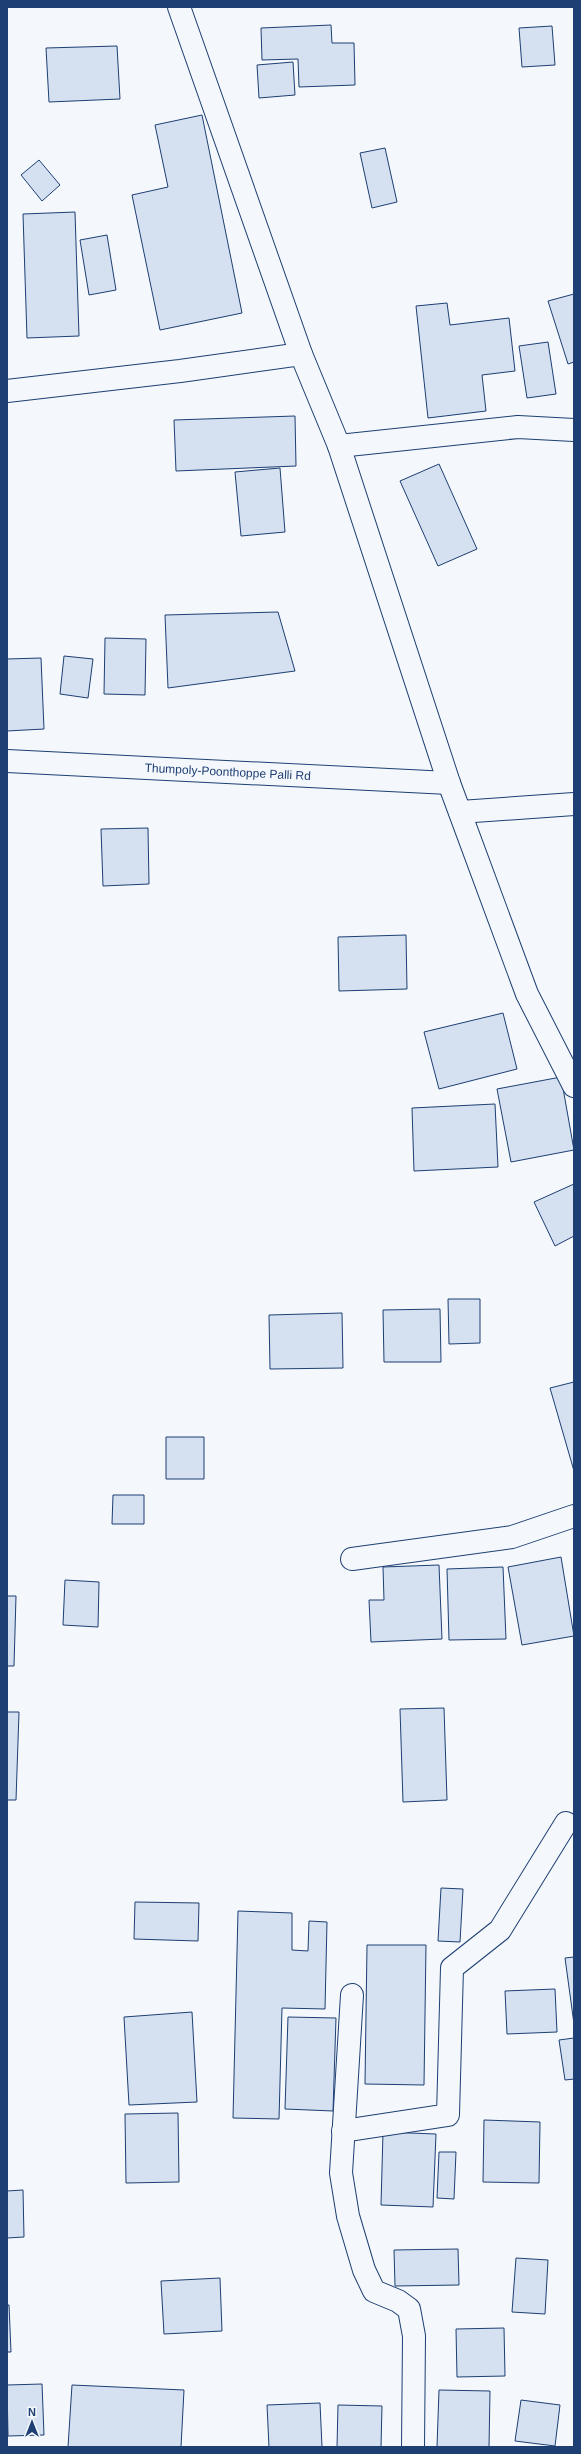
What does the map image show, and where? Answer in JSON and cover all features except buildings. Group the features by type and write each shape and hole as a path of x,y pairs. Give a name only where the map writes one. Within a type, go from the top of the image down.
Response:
{"street":[{"path":"179,7 301,354 339,446 449,783 527,994 574,1086"},
{"path":"7,391 180,372 301,354"},
{"path":"339,446 518,427 574,430"},
{"name":"Thumpoly-Poonthoppe Palli Rd","path":"7,761 449,783"},
{"path":"460,812 574,804"},
{"path":"352,1559 512,1537 574,1516"},
{"path":"342,2131 448,2115 452,1968 500,1930 566,1823"},
{"path":"352,1995 342,2131 341,2173 348,2216 364,2270 374,2291 409,2309 414,2336 413,2447"}]}
